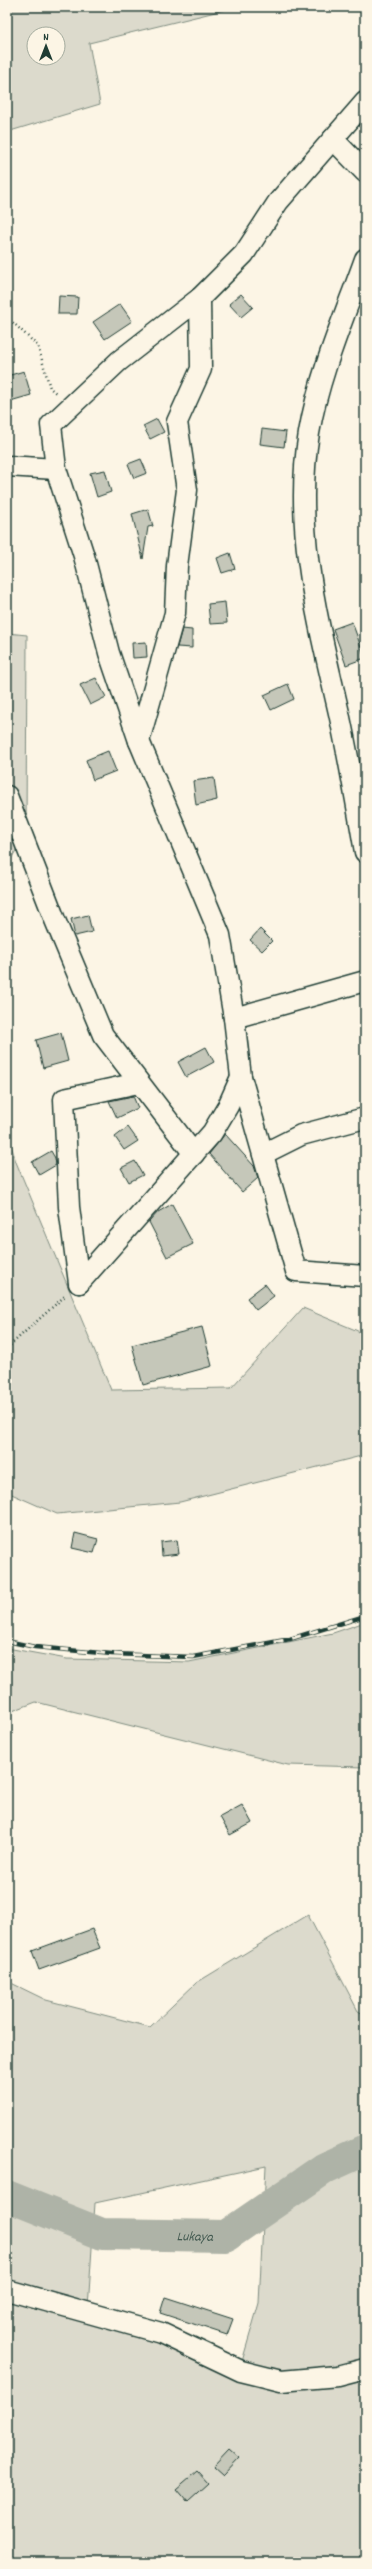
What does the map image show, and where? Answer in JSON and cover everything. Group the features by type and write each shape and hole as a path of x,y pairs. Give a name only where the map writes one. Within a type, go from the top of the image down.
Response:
{"street":[{"path":"365,102 278,202 244,254 200,298 119,361 64,411 51,425 56,469 84,556 109,653 139,741 220,935 234,1018 241,1077 296,1271 365,1276"},
{"path":"333,139 365,172"},
{"path":"365,259 329,360 309,433 304,480 304,529 312,590 365,852"},
{"path":"139,741 175,613 177,566 187,490 178,422 201,369 200,298"},
{"path":"7,466 56,469"},
{"path":"7,796 103,1035 138,1083 194,1154"},
{"path":"234,1018 365,981"},
{"path":"79,1283 212,1133 228,1106 241,1077"},
{"path":"79,1283 69,1207 64,1099 138,1083"},
{"path":"263,1154 301,1135 365,1118"},
{"path":"7,2290 161,2333 241,2371 281,2381 338,2376 365,2369"}],"path":[{"path":"7,317 38,346 50,388 59,396 64,411"},
{"path":"7,1348 30,1329 79,1283"}],"shaded area":[{"path":"7,7 236,7 89,43 100,104 7,132"},
{"path":"7,633 27,635 26,833 7,866"},
{"path":"7,1131 16,1162 111,1390 231,1388 303,1308 365,1334 365,1455 180,1502 57,1514 7,1492"},
{"path":"365,1622 365,1767 288,1765 36,1702 7,1713 7,1648 67,1659 189,1662 333,1633"},
{"path":"308,1915 358,2011 365,2015 365,2562 7,2562 7,1981 46,2000 150,2027 196,1983","holes":["266,2166 259,2303 241,2365 87,2323 95,2203"]}],"building":[{"path":"241,294 253,307 241,317 229,304"},
{"path":"59,296 78,297 77,314 58,314"},
{"path":"120,304 132,321 105,339 93,322"},
{"path":"24,371 31,395 7,402 7,376"},
{"path":"157,419 164,432 150,439 143,426"},
{"path":"262,429 286,432 284,447 260,444"},
{"path":"141,459 147,473 134,478 128,464"},
{"path":"105,470 111,492 97,497 90,473"},
{"path":"148,509 153,526 148,527 143,559 132,514"},
{"path":"230,553 235,569 222,573 217,558"},
{"path":"225,602 227,623 210,624 208,604"},
{"path":"352,622 365,658 346,665 333,629"},
{"path":"182,629 192,630 192,648 177,647"},
{"path":"146,642 147,657 133,658 132,643"},
{"path":"96,678 106,697 90,705 80,685"},
{"path":"288,684 294,699 271,710 264,695"},
{"path":"108,751 116,771 93,780 86,760"},
{"path":"214,778 217,800 196,805 193,781"},
{"path":"88,915 92,932 75,936 71,919"},
{"path":"260,929 272,941 262,951 250,940"},
{"path":"61,1033 68,1061 43,1068 36,1040"},
{"path":"206,1047 214,1062 186,1077 178,1062"},
{"path":"133,1096 138,1108 117,1118 109,1101"},
{"path":"128,1127 138,1141 124,1150 115,1137"},
{"path":"225,1134 254,1166 258,1178 242,1192 209,1154"},
{"path":"51,1151 55,1158 56,1165 39,1175 32,1162"},
{"path":"135,1161 143,1175 129,1182 121,1168"},
{"path":"172,1204 193,1244 167,1257 149,1222 158,1212"},
{"path":"265,1284 274,1296 256,1310 247,1298"},
{"path":"202,1327 212,1366 143,1385 132,1345"},
{"path":"75,1533 98,1539 94,1553 72,1548"},
{"path":"177,1540 179,1554 162,1556 161,1542"},
{"path":"242,1805 252,1823 230,1835 220,1817"},
{"path":"92,1929 100,1948 39,1970 32,1951"},
{"path":"165,2297 233,2319 227,2335 160,2313"},
{"path":"229,2449 239,2458 223,2475 213,2466"},
{"path":"197,2471 209,2484 188,2503 176,2489"}],"waterway":[{"name":"Lukaya","path":"7,2196 102,2234 226,2236 325,2168 365,2150"}],"railway":[{"path":"7,1641 35,1647 112,1654 193,1657 290,1639 365,1616"}]}
